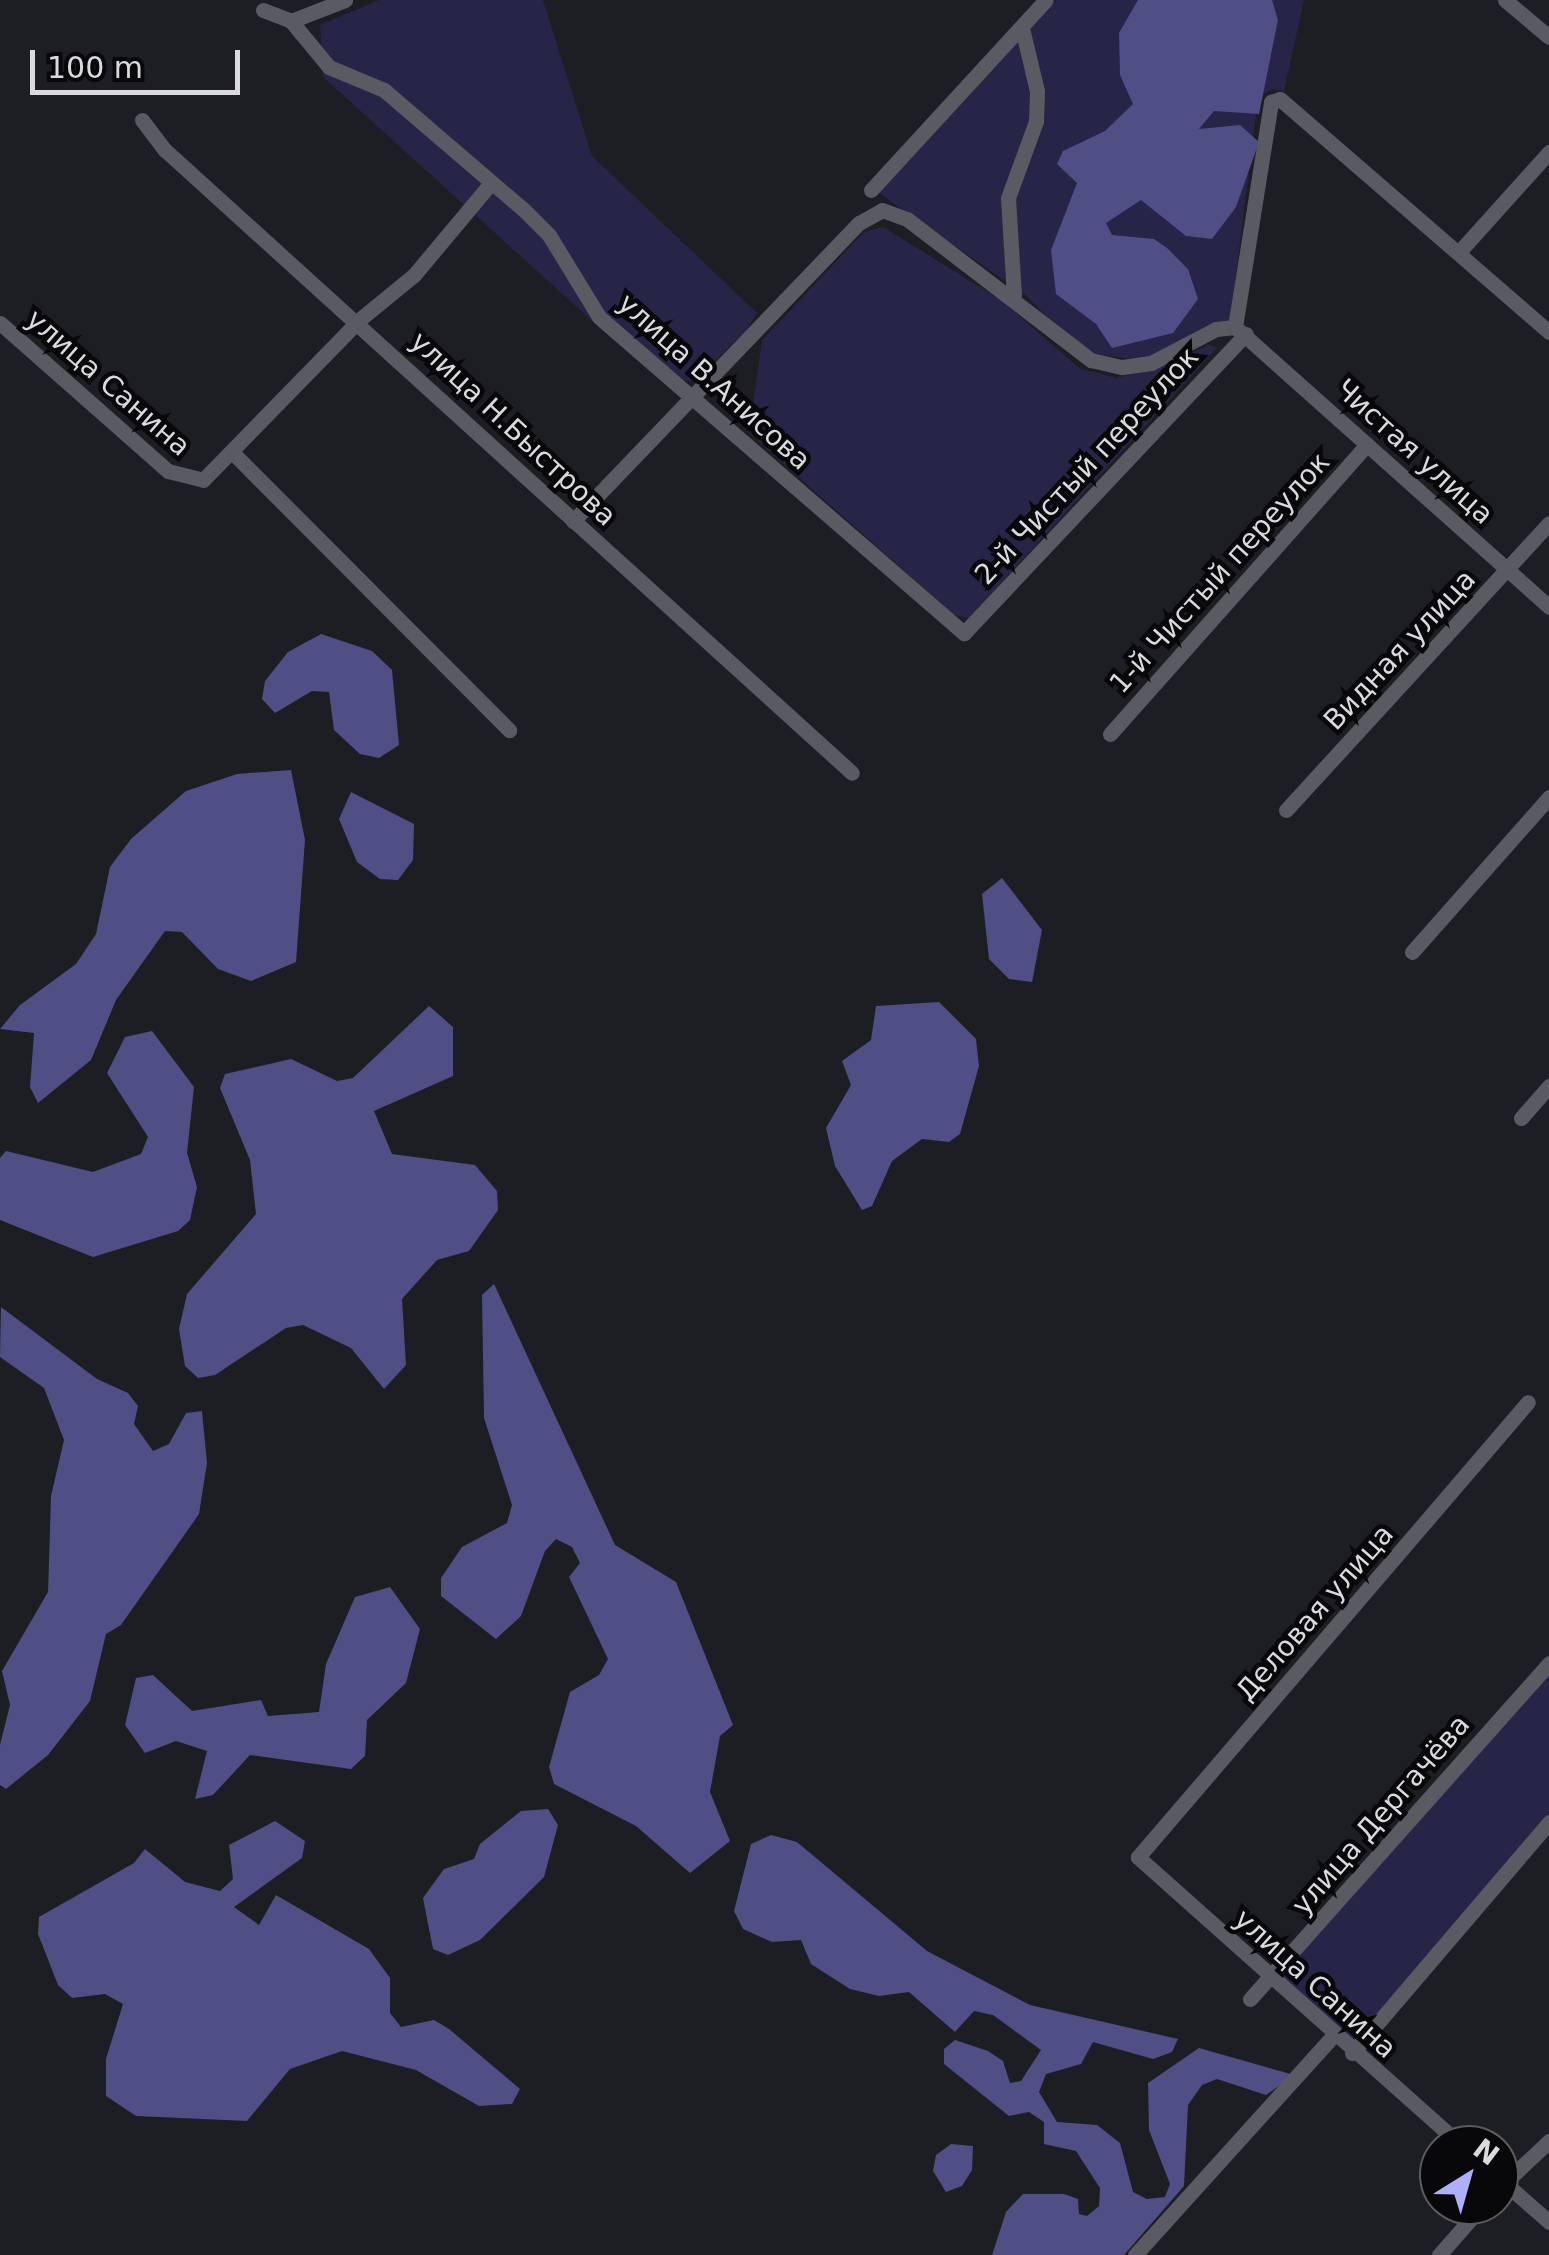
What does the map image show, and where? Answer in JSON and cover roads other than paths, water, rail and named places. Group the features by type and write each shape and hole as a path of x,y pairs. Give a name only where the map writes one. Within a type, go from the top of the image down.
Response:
{"street":[{"path":"871,190 1046,0"},
{"path":"1505,0 1549,36"},
{"path":"262,10 291,21 337,2"},
{"name":"улица В.Анисова","path":"291,21 329,68 384,90 549,235 599,317 964,633"},
{"path":"1014,296 1006,221 1036,120 1032,58 1022,28"},
{"path":"574,521 859,222 882,210 908,220 1014,296 1064,345 1122,367 1151,363 1216,328 1240,330 1270,102 1291,104 1549,332"},
{"name":"улица Н.Быстрова","path":"142,120 166,150 359,320 852,773"},
{"path":"1459,252 1549,152"},
{"name":"улица Санина","path":"0,323 178,478 203,480 234,454 359,320 414,274 490,184"},
{"name":"Чистая улица","path":"1240,330 1549,606"},
{"name":"2-й Чистый переулок","path":"964,633 1240,330"},
{"name":"1-й Чистый переулок","path":"1110,734 1367,445"},
{"path":"234,454 509,730"},
{"name":"Видная улица","path":"1286,810 1549,522"},
{"path":"1412,952 1549,797"},
{"path":"1520,1118 1549,1086"},
{"name":"Деловая улица","path":"1138,1857 1528,1402"},
{"name":"улица Дергачёва","path":"1250,1999 1549,1663"},
{"path":"1352,2052 1549,1822"},
{"name":"улица Санина","path":"1138,1857 1333,2036 1438,2125"},
{"path":"1135,2255 1333,2036"},
{"path":"1519,2167 1549,2141"},
{"path":"1519,2198 1549,2222"},
{"path":"1439,2255 1465,2225"}]}
